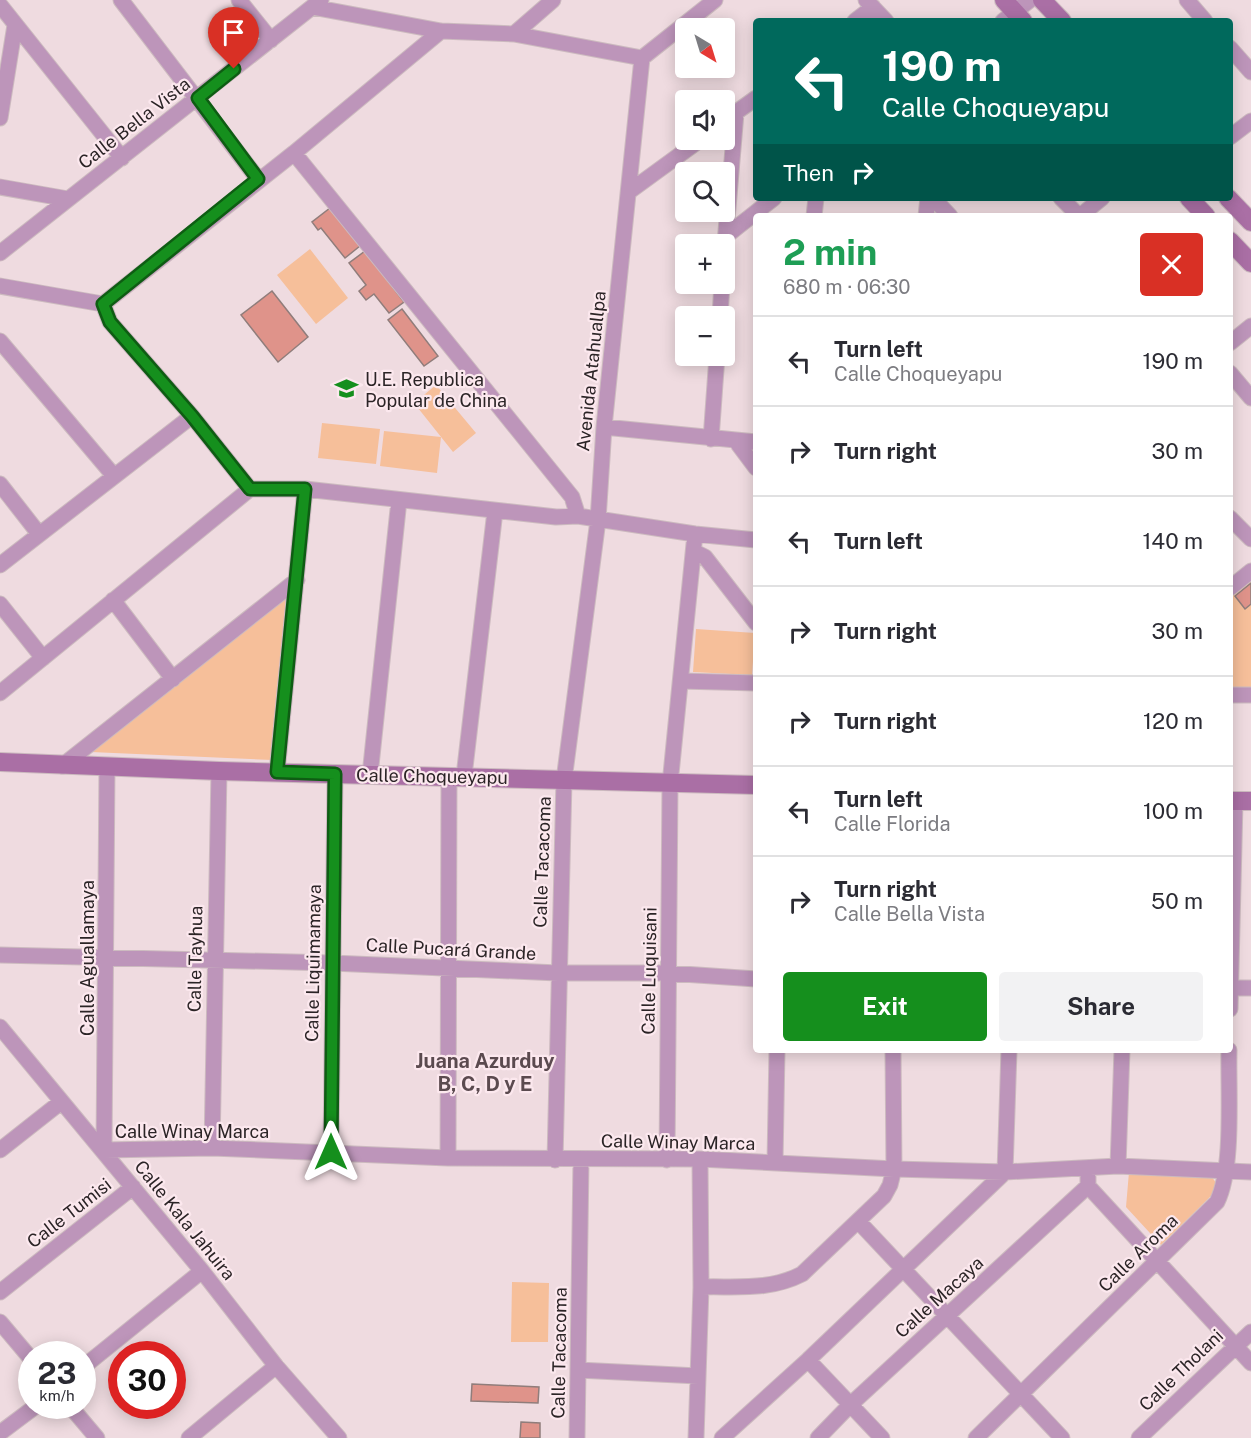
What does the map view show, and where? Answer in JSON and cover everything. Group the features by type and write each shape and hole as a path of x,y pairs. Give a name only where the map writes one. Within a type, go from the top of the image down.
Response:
{"street":[{"path":"121,0 258,179"},
{"path":"239,0 271,40"},
{"path":"514,34 553,0"},
{"path":"317,4 441,31 514,34 642,58 715,0"},
{"path":"1011,14 1030,0"},
{"path":"1042,0 1059,18"},
{"path":"1186,0 1202,18"},
{"name":"Calle Bella Vista","path":"0,254 317,4"},
{"path":"857,18 869,4 883,18"},
{"path":"0,5 122,158"},
{"path":"0,118 15,25"},
{"path":"0,286 103,304 258,179 294,153 441,31"},
{"path":"1233,51 1251,72"},
{"name":"Avenida Atahuallpa","path":"564,780 598,520 604,427 642,58"},
{"path":"735,113 753,100"},
{"path":"1233,135 1251,121"},
{"path":"630,191 686,150"},
{"path":"726,234 729,150"},
{"path":"294,153 572,497 578,516"},
{"path":"0,187 68,200"},
{"path":"755,213 770,201"},
{"path":"936,201 948,213"},
{"path":"1064,201 1077,213"},
{"path":"1084,213 1098,201"},
{"path":"1192,201 1203,213"},
{"path":"729,234 753,215"},
{"path":"1233,244 1251,263"},
{"path":"103,304 110,322 192,416 250,489"},
{"path":"1233,341 1251,326"},
{"path":"0,341 114,476"},
{"path":"711,439 716,366"},
{"path":"1233,377 1251,398"},
{"path":"0,565 192,416"},
{"path":"604,427 753,442"},
{"path":"735,440 753,464"},
{"path":"0,484 39,534"},
{"path":"0,693 250,489 305,489 555,517 578,516 695,534 753,540"},
{"path":"277,772 305,489"},
{"path":"370,775 399,500"},
{"path":"448,1158 448,968 457,776 495,511"},
{"path":"1233,521 1251,539"},
{"name":"Calle Luquisani","path":"667,1160 670,784 695,534"},
{"path":"694,552 705,557 753,618"},
{"path":"1233,586 1251,571"},
{"path":"62,766 297,580"},
{"path":"113,600 173,679"},
{"path":"0,604 43,658"},
{"path":"681,681 753,683"},
{"path":"1233,695 1251,695"},
{"name":"Calle Choqueyapu","path":"0,762 219,771 753,785"},
{"name":"Calle Aguallamaya","path":"104,1150 107,766"},
{"name":"Calle Tayhua","path":"212,1148 219,771"},
{"name":"Calle Liquimamaya","path":"331,1152 335,774"},
{"name":"Calle Tacacoma","path":"555,1160 564,780"},
{"path":"1233,926 1239,801"},
{"name":"Calle Pucará Grande","path":"0,955 214,959 558,973 668,973 753,979"},
{"path":"1233,988 1251,988"},
{"name":"Calle Kala Jahuira","path":"0,1027 61,1102 104,1150 276,1366 339,1438"},
{"path":"775,1162 777,1053"},
{"path":"701,1287 772,1286 787,1282 802,1274 884,1196 890,1185 894,1169 893,1053"},
{"path":"722,1438 808,1360 1005,1172 1009,1053"},
{"path":"1118,1166 1122,1053"},
{"name":"Calle Aroma","path":"976,1438 1217,1202 1223,1191 1226,1171 1229,1053"},
{"path":"0,1150 61,1102"},
{"name":"Calle Winay Marca","path":"104,1150 212,1148 448,1158 700,1159 1005,1172 1118,1166 1251,1172"},
{"path":"696,1438 701,1287 700,1159"},
{"name":"Calle Tacacoma","path":"577,1438 581,1160"},
{"path":"1089,1168 1088,1186 1156,1263 1251,1363"},
{"name":"Calle Macaya","path":"818,1438 850,1405 1088,1186"},
{"name":"Calle Tumisi","path":"0,1292 133,1187"},
{"path":"858,1221 1062,1438"},
{"path":"96,1357 202,1271"},
{"path":"0,1322 18,1343"},
{"name":"Calle Tholani","path":"1139,1438 1251,1332"},
{"path":"808,1360 882,1438"},
{"path":"189,1438 276,1366"},
{"path":"578,1370 698,1376"},
{"path":"0,1433 19,1419"},
{"path":"81,1419 97,1438"}],"shaded area":[{"path":"310,249 348,298 316,324 277,275"},
{"path":"436,385 476,433 453,452 414,403"},
{"path":"322,423 380,429 376,464 318,458"},
{"path":"384,431 441,437 437,473 380,466"},
{"path":"1251,577 1251,690 1233,690 1233,592"},
{"path":"286,598 272,760 91,752"},
{"path":"696,629 753,633 752,675 693,672"},
{"path":"1129,1172 1212,1177 1216,1183 1213,1194 1161,1245 1126,1207"},
{"path":"512,1282 549,1283 548,1342 511,1342"}],"building":[{"path":"330,208 360,246 345,258 321,228 318,230 312,222"},
{"path":"365,251 404,302 389,313 374,294 366,300 359,291 366,285 349,263"},
{"path":"272,291 308,337 278,362 241,315"},
{"path":"402,309 438,356 424,366 388,320"},
{"path":"1251,583 1251,604 1245,609 1235,596"},
{"path":"472,1384 539,1387 538,1403 471,1401"},
{"path":"521,1422 540,1423 540,1438 520,1438"}],"place":[{"name":"U.E. Republica Popular de China","path":"347,389"}],"district":[{"name":"Juana Azurduy B, C, D y E","path":"485,1072"}],"route":[{"path":"234,69 198,98 258,179 103,304 110,322 192,416 250,489 305,489 277,772 335,774 331,1152"}]}
